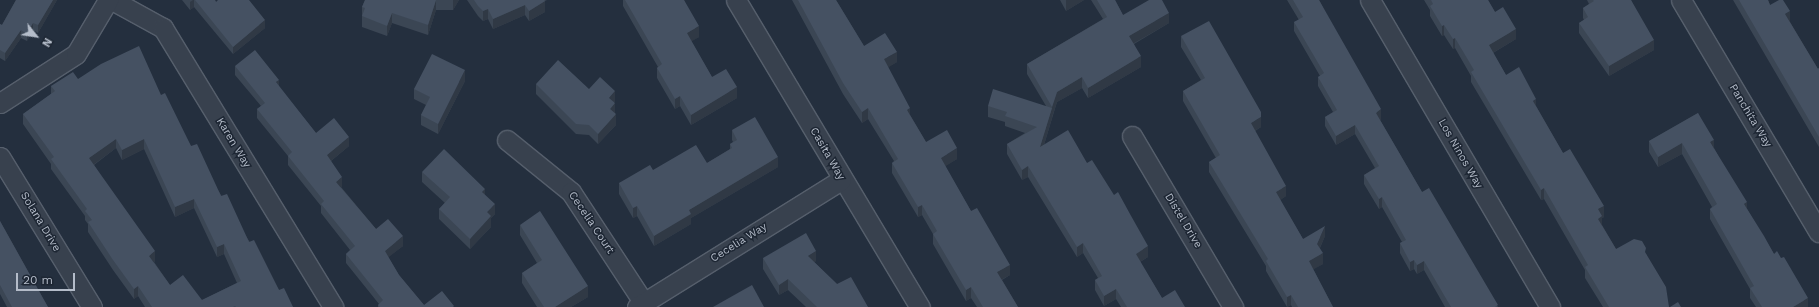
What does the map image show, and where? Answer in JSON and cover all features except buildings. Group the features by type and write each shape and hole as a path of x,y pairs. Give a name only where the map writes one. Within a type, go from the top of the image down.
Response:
{"street":[{"path":"0,103 76,54 108,0"},
{"name":"Karen Way","path":"112,0 164,28 333,307"},
{"name":"Casita Way","path":"736,0 841,180 920,307"},
{"name":"Los Ninos Way","path":"1370,0 1550,307"},
{"name":"Panchita Way","path":"1681,0 1819,232"},
{"name":"Distel Drive","path":"1132,136 1233,307"},
{"name":"Cecelia Court","path":"507,140 571,192 641,305"},
{"name":"Solana Drive","path":"0,157 92,307"},
{"name":"Cecelia Way","path":"641,305 841,180"}]}
